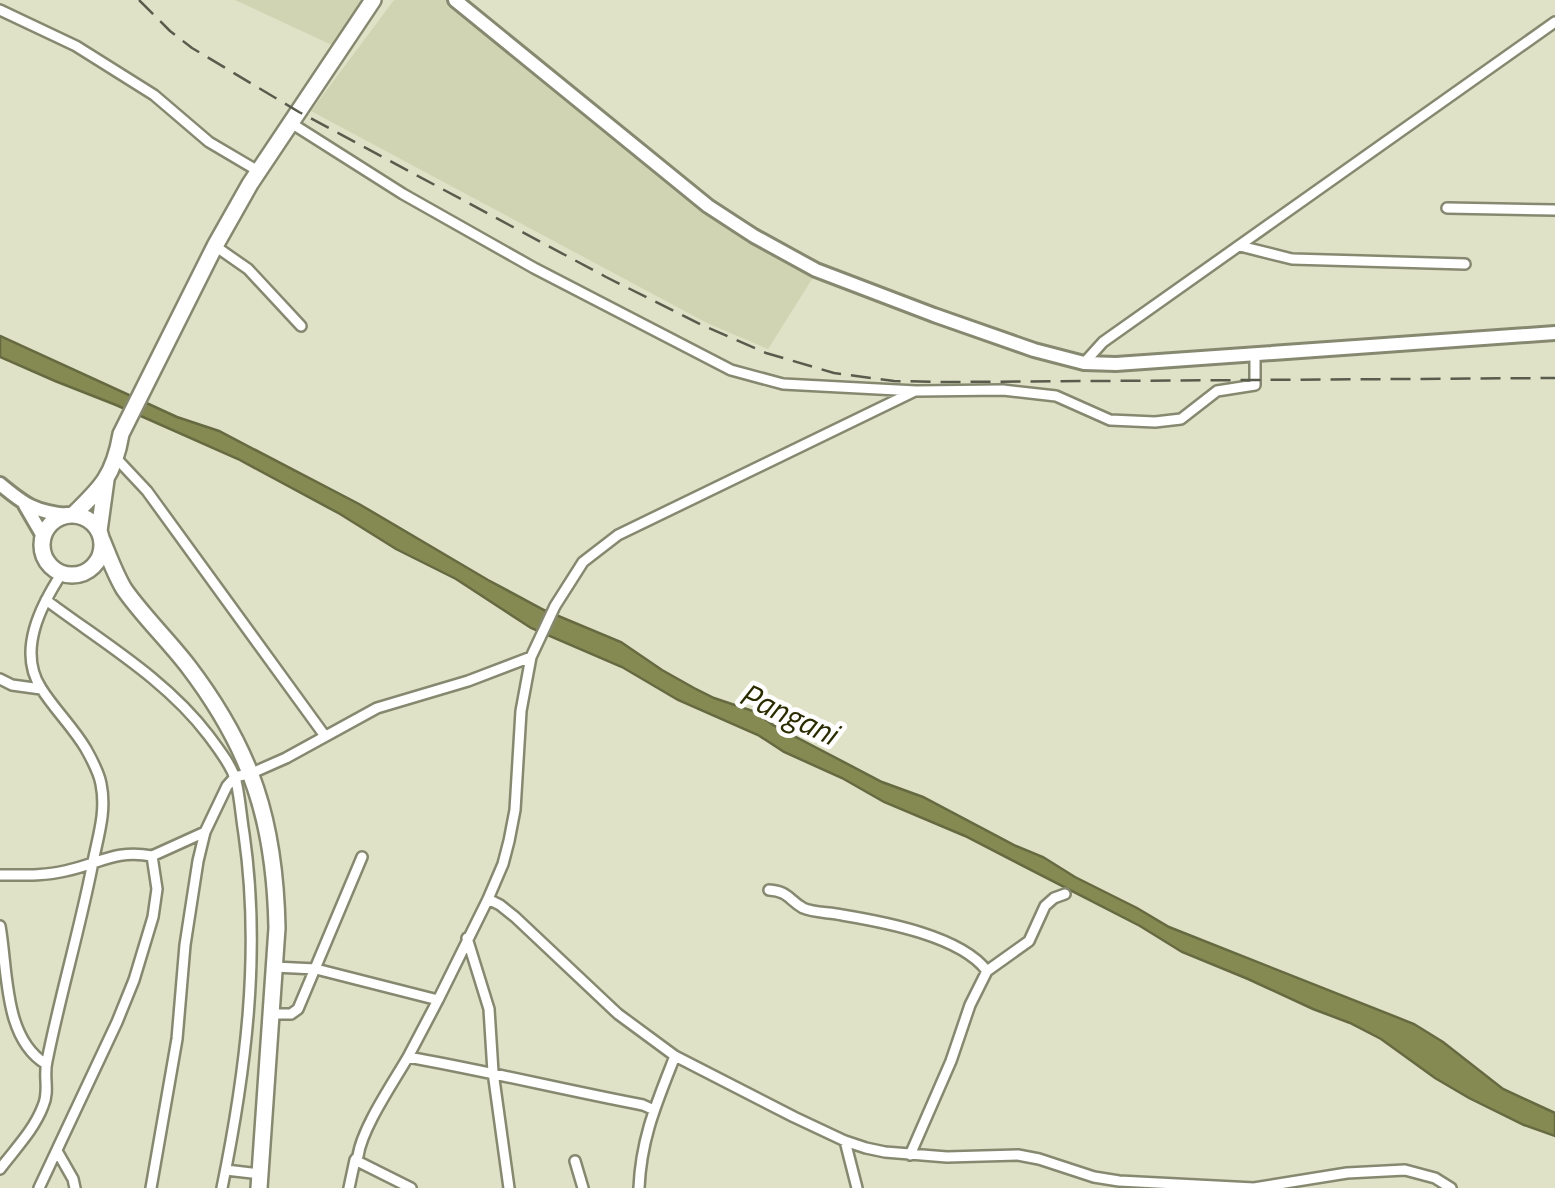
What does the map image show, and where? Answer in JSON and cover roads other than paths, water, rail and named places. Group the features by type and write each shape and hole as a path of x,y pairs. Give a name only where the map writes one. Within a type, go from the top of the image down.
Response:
{"highway":[{"path":"70,515 106,480 117,460 121,434 215,246 258,171 373,0"},
{"path":"106,480 100,536 98,559 85,572 74,575 62,574 45,558 43,536 48,526 57,518 70,515 88,519 100,536 124,589 164,635 228,723 252,773 269,836 276,888 274,967 260,1181"},
{"path":"85,572 124,589"}],"main road":[{"path":"454,0 708,206 754,236 833,277 1034,350 1084,363 1116,364 1555,333"},
{"path":"0,484 25,505 41,512 70,515"},
{"path":"25,505 43,536"}],"street":[{"path":"0,10 76,46 154,95 209,142 258,171"},
{"path":"1084,363 1104,342 1555,22"},
{"path":"291,123 402,194 534,268 731,370 783,384 916,391 1003,390 1056,396 1110,420 1155,422 1181,419 1217,390 1255,385 1255,355"},
{"path":"1447,208 1555,210"},
{"path":"215,246 248,269 300,326"},
{"path":"1240,246 1292,259 1465,264"},
{"path":"349,1188 354,1160 368,1128 488,899 510,841 521,711 531,656 555,606 583,562 618,535 916,391"},
{"path":"117,460 147,491 325,736"},
{"path":"0,1169 42,1109 48,1086 46,1064 104,816 101,782 92,760 36,678 32,654 37,622 62,574"},
{"path":"46,600 163,687 211,738 235,777 251,882 252,949 242,1084 222,1188"},
{"path":"151,1188 178,1039 186,945 205,832 220,798 235,777 252,773 377,708 468,682 531,656"},
{"path":"0,679 41,689"},
{"path":"0,875 62,872 129,852 152,856 205,832"},
{"path":"39,1188 118,1022 144,949 157,889 152,856"},
{"path":"271,1014 291,1014 298,1009 362,856"},
{"path":"769,890 788,894 803,908 873,921 940,940 970,955 988,972"},
{"path":"910,1154 988,972 1029,941 1045,906 1065,894"},
{"path":"488,899 515,917 618,1014 675,1056 845,1141 885,1152 1039,1159 1120,1181 1254,1188 1347,1172 1406,1170 1435,1178 1451,1188"},
{"path":"0,926 12,1013 28,1050 46,1064"},
{"path":"468,938 489,1009 510,1188"},
{"path":"274,967 316,969 438,1000"},
{"path":"639,1188 640,1157 675,1056"},
{"path":"408,1057 494,1072 654,1110"},
{"path":"845,1141 858,1188"},
{"path":"57,1151 74,1179 75,1188"},
{"path":"354,1160 411,1188"},
{"path":"575,1161 583,1188"},
{"path":"226,1170 260,1181"}],"railway":[{"path":"139,0 192,48 299,112 606,277 766,353 834,373 894,381 945,382 1555,378"}],"water label":[{"name":"Pangani","path":"789,713"}]}
